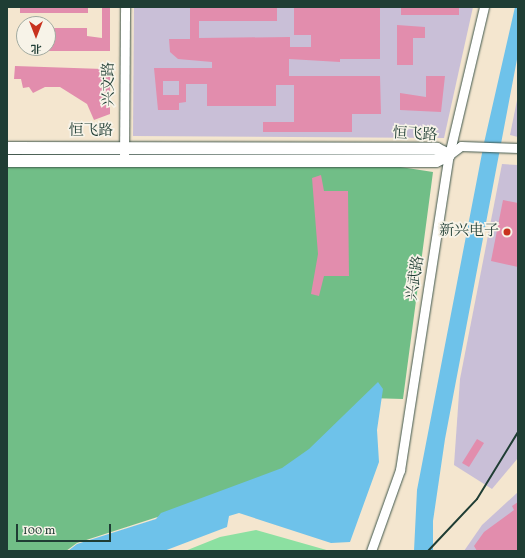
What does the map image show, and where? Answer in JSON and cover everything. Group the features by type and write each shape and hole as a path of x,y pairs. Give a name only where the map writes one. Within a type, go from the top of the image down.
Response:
{"main road":[{"name":"恒飞路","path":"7,148 124,154 436,161 449,155"},
{"name":"恒飞路","path":"7,161 124,154"}],"street":[{"name":"兴文路","path":"124,154 125,7"},
{"name":"兴武路","path":"371,551 400,470 449,155 484,7"},
{"path":"449,155 461,146 514,147"}],"shaded area":[{"path":"134,7 473,7 444,138 133,136"},
{"path":"518,95 518,137 510,135"},
{"path":"502,164 518,165 518,458 492,489 454,465 460,379"},
{"path":"518,492 518,551 464,551 482,525"}],"green space":[{"path":"394,166 433,172 403,399 369,398 319,451 266,482 77,543 66,551 7,551 7,167"},
{"path":"256,530 330,551 185,551 220,537"}],"water":[{"path":"515,7 518,7 518,54 445,439 433,521 433,551 414,551 417,490 484,143"},
{"path":"378,382 383,389 377,430 379,462 350,542 331,543 239,513 229,516 227,527 164,551 68,551 77,544 156,519 161,513 282,468 309,449"}],"building":[{"path":"20,7 88,7 88,13 20,13"},
{"path":"102,7 110,7 110,51 56,51 56,28 87,28 87,36 102,38"},
{"path":"190,7 277,7 277,21 199,21 199,38 290,37 290,47 311,47 311,35 294,35 294,7 380,7 380,59 340,59 340,62 289,59 289,76 380,76 381,114 352,114 352,132 263,132 263,122 294,122 294,85 276,85 276,106 207,106 207,84 186,84 186,102 179,103 179,110 158,110 154,68 212,68 212,62 178,59 170,52 169,39 190,39","holes":["163,81 179,81 179,95 163,95"]},
{"path":"401,7 459,7 459,15 401,15"},
{"path":"397,25 425,27 425,38 413,38 413,65 397,65"},
{"path":"15,66 103,69 110,76 110,114 94,120 87,104 60,87 45,87 33,93 29,87 23,88 21,79 14,79"},
{"path":"426,76 445,76 441,112 400,110 400,93 426,97"},
{"path":"321,175 324,191 348,191 349,276 324,276 319,296 311,294 318,254 312,178"},
{"name":"新兴电子","path":"503,200 518,203 518,267 491,261"},
{"path":"477,439 484,443 469,467 462,463"},
{"path":"518,502 518,551 477,551 474,546 484,532 514,510 512,506"}],"railway":[{"path":"428,551 477,499 518,432"}],"place":[{"name":"新兴电子","path":"507,232"}]}
